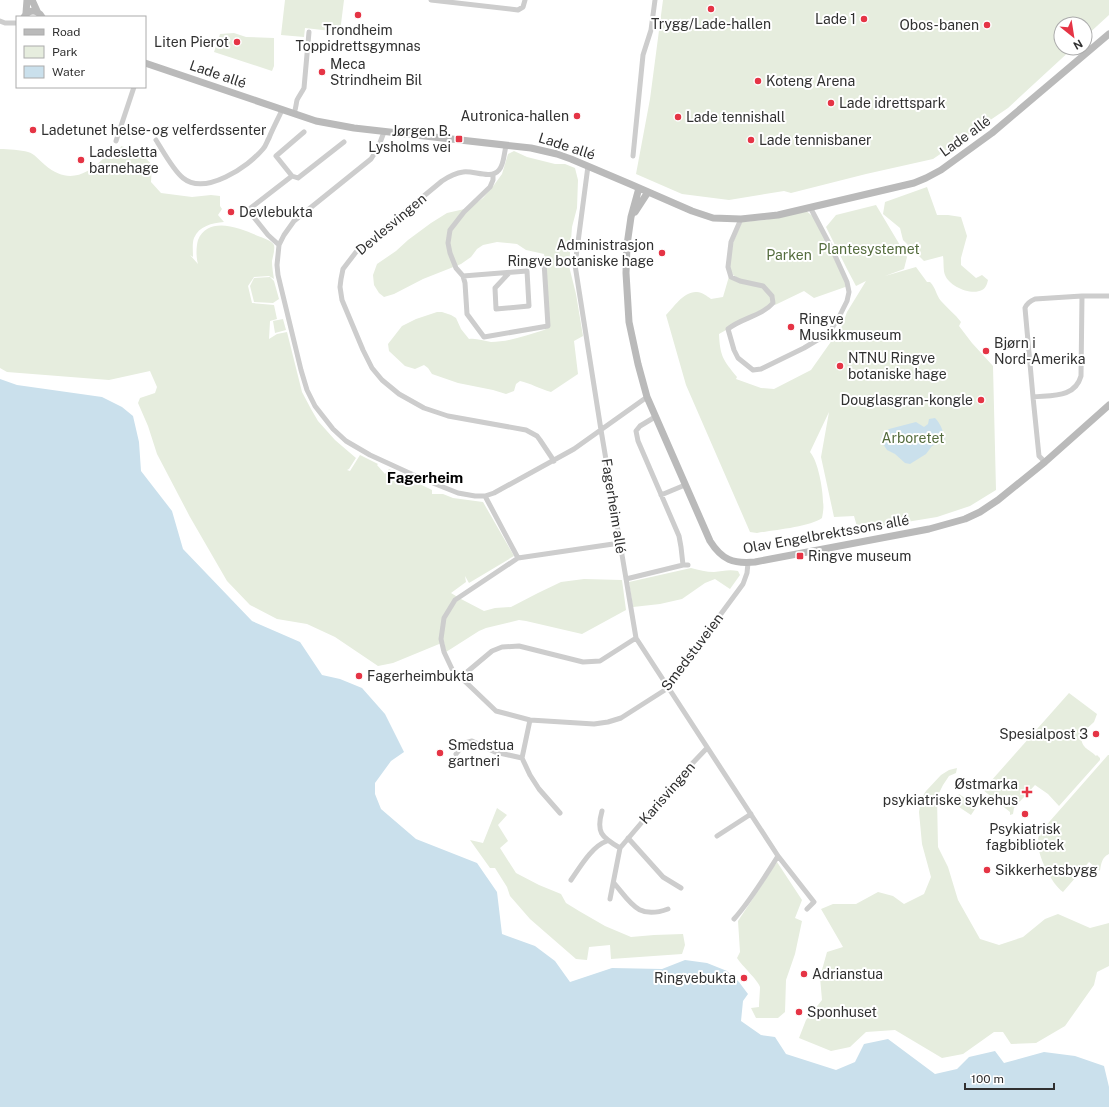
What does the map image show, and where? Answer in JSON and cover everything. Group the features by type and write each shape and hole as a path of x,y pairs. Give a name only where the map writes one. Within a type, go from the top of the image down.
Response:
{"street":[{"path":"25,15 27,0"},
{"path":"32,0 39,14"},
{"path":"431,0 518,10 523,7 525,0"},
{"path":"633,156 643,55 651,30 655,0"},
{"path":"25,15 32,11 39,14"},
{"path":"0,21 5,23 16,23"},
{"path":"294,113 297,99 304,88 309,32"},
{"name":"Lade allé","path":"146,63 316,121 384,132 531,148 543,151 571,159 692,212 713,218 741,219 778,215 914,183 926,178 941,170 989,135 1109,35"},
{"path":"116,141 134,88"},
{"path":"156,140 183,179 191,183 198,184 213,182 234,172 249,162 264,148 282,110"},
{"path":"304,132 276,156 292,176 298,178 344,142"},
{"path":"384,132 378,148 371,159 294,221 284,235 280,245 277,265 286,310 301,370 312,401 326,422 343,438 370,455 458,494 484,496 494,493 574,449 647,397"},
{"path":"506,146 500,169 493,175 493,180 490,187 464,212 450,230 448,243 456,268 463,276 467,314 484,337 548,326 544,262"},
{"name":"Fagerheim allé","path":"588,166 575,265 636,638 778,856 814,902 807,909"},
{"name":"Devlesvingen","path":"493,175 463,171 452,175 442,181 356,252 343,269 341,279 342,300 372,368 382,380 399,394 424,408 448,416 526,430 537,436 554,461"},
{"path":"280,245 268,235 248,210 292,176"},
{"name":"Olav Engelbrektssons allé","path":"639,188 627,244 626,272 629,322 638,364 647,397 655,417 710,541 719,553 732,561 748,563 929,529 965,519 988,507 1045,462 1109,405"},
{"name":"Olav Engelbrektssons allé","path":"632,217 648,192"},
{"path":"741,219 731,242 728,267 731,277 740,282 762,286 772,296 772,303 768,309 747,318 728,329 738,358 753,370 761,369 782,359 829,333 847,301 849,292 847,282 810,207"},
{"path":"463,276 527,271 529,306 496,309 495,288 509,273"},
{"path":"1033,396 1065,394 1073,390 1079,384 1081,376 1082,296"},
{"path":"1045,462 1039,456 1025,308 1026,305 1035,299 1109,296"},
{"path":"626,579 685,565 679,536 638,441 636,431 640,426 655,417"},
{"path":"661,495 685,485"},
{"path":"484,496 518,558 620,543"},
{"name":"Smedstuveien","path":"518,558 455,600 444,618 441,639 444,652 452,668 496,711 530,720 594,724 621,718 668,688 743,584 747,573 748,563"},
{"path":"461,677 492,651 502,647 519,646 583,662 600,661 636,638"},
{"path":"530,720 522,758 539,789 560,813"},
{"path":"456,754 465,743 472,741 495,752 522,758"},
{"name":"Karisvingen","path":"610,898 620,848 684,772 707,748"},
{"path":"602,811 599,822 600,830 607,841 620,848"},
{"path":"716,836 751,814"},
{"path":"628,838 664,877 681,888"},
{"path":"571,880 586,858 602,843 607,841"},
{"path":"734,919 754,894 778,856"},
{"path":"614,883 632,904 640,910 647,913 668,909"}],"green space":[{"path":"285,0 344,0 340,32 305,28 304,37 281,35"},
{"name":"Lade idrettspark","path":"663,0 1109,0 1109,15 1093,30 1093,16 1053,16 1053,56 1064,56 1008,108 933,159 791,193 784,191 729,200 682,194 636,174 650,99"},
{"path":"234,33 246,37 274,38 274,66 272,71 214,52 220,34"},
{"path":"121,146 140,152 152,165 151,182 161,193 192,197 211,195 220,196 220,206 222,209 218,215 224,222 206,226 196,234 194,238 193,257 190,255 198,264 196,252 198,240 203,232 209,228 217,226 234,227 243,230 267,239 274,245 272,268 274,279 269,276 254,277 248,286 252,303 274,305 277,319 270,321 269,339 277,334 287,332 302,392 311,409 318,421 335,440 356,458 347,470 350,471 360,455 378,464 377,465 385,474 389,469 432,490 432,494 443,494 453,498 483,502 514,556 469,583 465,576 466,582 451,593 484,611 495,608 511,607 561,582 584,579 622,580 626,610 582,634 519,620 479,631 446,652 444,642 393,663 378,666 335,637 307,624 277,619 250,605 227,581 190,517 157,454 148,426 138,403 140,398 155,393 157,387 150,371 109,380 7,372 0,368 0,149 25,151 35,155 53,171 69,176 83,173 104,158 117,157"},
{"path":"514,151 527,157 555,164 565,164 575,168 578,180 577,208 572,227 569,266 576,294 583,336 574,341 578,374 551,392 520,381 516,384 514,391 506,394 458,383 432,374 424,365 415,369 405,366 389,351 388,344 402,326 416,319 437,312 442,312 456,318 461,329 469,339 498,342 544,330 549,327 544,254 526,250 517,244 497,242 483,245 477,249 471,257 461,264 423,279 394,294 384,297 379,293 374,285 373,275 377,264 431,223 447,213 469,208 483,198 502,174 508,154"},
{"path":"927,187 937,215 961,217 967,236 961,258 961,265 976,278 982,275 988,280 987,284 982,290 977,292 967,291 951,283 944,273 943,256 924,261 903,240 900,228 883,214 885,202"},
{"name":"NTNU Ringve botaniske hage","path":"876,205 907,257 904,269 885,276 916,267 927,282 932,284 941,301 961,322 959,326 972,343 993,366 996,490 970,506 937,517 858,530 854,516 834,517 821,457 829,412 810,452 818,468 821,483 823,506 822,518 809,524 791,528 757,533 750,532 686,385 666,315 680,300 692,292 704,294 711,299 723,297 730,273 731,277 763,286 772,296 773,303 719,334 721,353 728,366 737,377 736,379 761,388 774,389 811,370 842,326 847,312 866,281 856,286 826,227 836,215"},
{"name":"Parken","path":"805,210 815,218 848,286 814,298 804,291 775,305 774,295 764,285 741,280 733,275 729,267 733,243 742,222 765,220"},
{"path":"270,277 274,281 279,299 273,303 254,302 250,286 254,278"},
{"path":"283,319 286,330 275,333 273,321"},
{"path":"691,568 711,572 735,570 738,571 740,575 730,589 715,579 705,583 682,599 660,604 633,607 629,582"},
{"path":"1069,693 1097,714 1094,722 1081,734 1081,739 1086,748 1096,756 1097,755 1100,760 1059,806 1048,794 1035,785 1014,808 1013,814 1010,815 1010,812 983,790"},
{"path":"1108,755 1109,854 1103,859 1100,871 1089,862 1063,892 1058,888 1042,861 1038,847 1039,836 1043,829"},
{"path":"957,768 956,773 949,776 937,797 938,847 948,867 958,900 980,939 999,945 1023,937 1045,919 1058,914 1090,928 1109,923 1109,966 1097,972 1094,985 1065,1026 1036,1043 1011,1044 1003,1032 994,1032 963,1054 942,1058 895,1030 866,1032 850,1047 831,1051 799,1038 806,1020 822,1000 820,977 827,952 843,947 821,909 833,904 856,904 878,892 893,896 904,904 924,894 931,877 922,844 919,812 921,799 926,791 941,775 949,770"},
{"path":"959,794 977,806 971,815 953,803"},
{"path":"497,808 507,815 498,825 508,841 500,848 516,873 561,894 566,903 579,911 605,926 631,937 683,934 685,945 682,954 611,959 610,945 589,947 587,960 576,959 530,919 510,896 507,887 495,868 490,868 470,840 483,843"},
{"path":"777,862 802,900 795,918 802,921 795,954 786,980 785,1012 778,1018 756,1018 751,1008 759,1007 760,987 737,958 740,952 738,921"}],"water":[{"path":"0,379 17,385 102,397 122,407 133,416 139,442 141,471 172,511 183,549 252,621 300,642 322,675 340,679 362,688 385,714 404,752 391,761 375,783 375,794 381,809 416,839 477,863 497,892 502,934 535,946 555,961 570,982 612,968 662,969 685,960 707,963 727,971 739,982 748,994 743,1001 741,1021 761,1035 775,1037 786,1054 836,1070 855,1062 864,1044 888,1039 935,1074 957,1069 969,1057 995,1051 1004,1063 1044,1052 1075,1056 1104,1066 1109,1087 1109,1107 0,1107"},
{"path":"935,418 943,430 945,439 932,446 926,454 910,464 905,463 895,454 887,450 881,441 882,435 889,429 916,422 924,427 928,424 929,419"}],"place":[{"name":"Trygg/Lade-hallen","path":"711,9"},
{"name":"Trondheim Toppidrettsgymnas","path":"358,15"},
{"name":"Lade 1","path":"864,19"},
{"name":"Obos-banen","path":"987,25"},
{"name":"Liten Pierot","path":"237,42"},
{"name":"Meca Strindheim Bil","path":"322,72"},
{"name":"Koteng Arena","path":"758,81"},
{"name":"Lade idrettspark","path":"831,103"},
{"name":"Autronica-hallen","path":"577,116"},
{"name":"Lade tennishall","path":"678,117"},
{"name":"Ladetunet helse- og velferdssenter","path":"33,130"},
{"name":"Jørgen B. Lysholms vei","path":"459,139"},
{"name":"Lade tennisbaner","path":"751,140"},
{"name":"Ladesletta barnehage","path":"81,160"},
{"name":"Devlebukta","path":"231,212"},
{"name":"Administrasjon Ringve botaniske hage","path":"662,253"},
{"name":"Ringve Musikkmuseum","path":"791,327"},
{"name":"Bjørn i Nord-Amerika","path":"986,351"},
{"name":"NTNU Ringve botaniske hage","path":"840,366"},
{"name":"Douglasgran-kongle","path":"981,400"},
{"name":"Ringve museum","path":"800,556"},
{"name":"Fagerheimbukta","path":"359,676"},
{"name":"Spesialpost 3","path":"1096,734"},
{"name":"Smedstua gartneri","path":"440,753"},
{"name":"Østmarka psykiatriske sykehus","path":"1027,792"},
{"name":"Psykiatrisk fagbibliotek","path":"1025,814"},
{"name":"Sikkerhetsbygg","path":"987,870"},
{"name":"Adrianstua","path":"804,974"},
{"name":"Ringvebukta","path":"744,978"},
{"name":"Sponhuset","path":"799,1012"}],"district":[{"name":"Fagerheim","path":"425,478"}],"park label":[{"name":"Plantesystemet","path":"869,249"},
{"name":"Arboretet","path":"913,438"}]}
